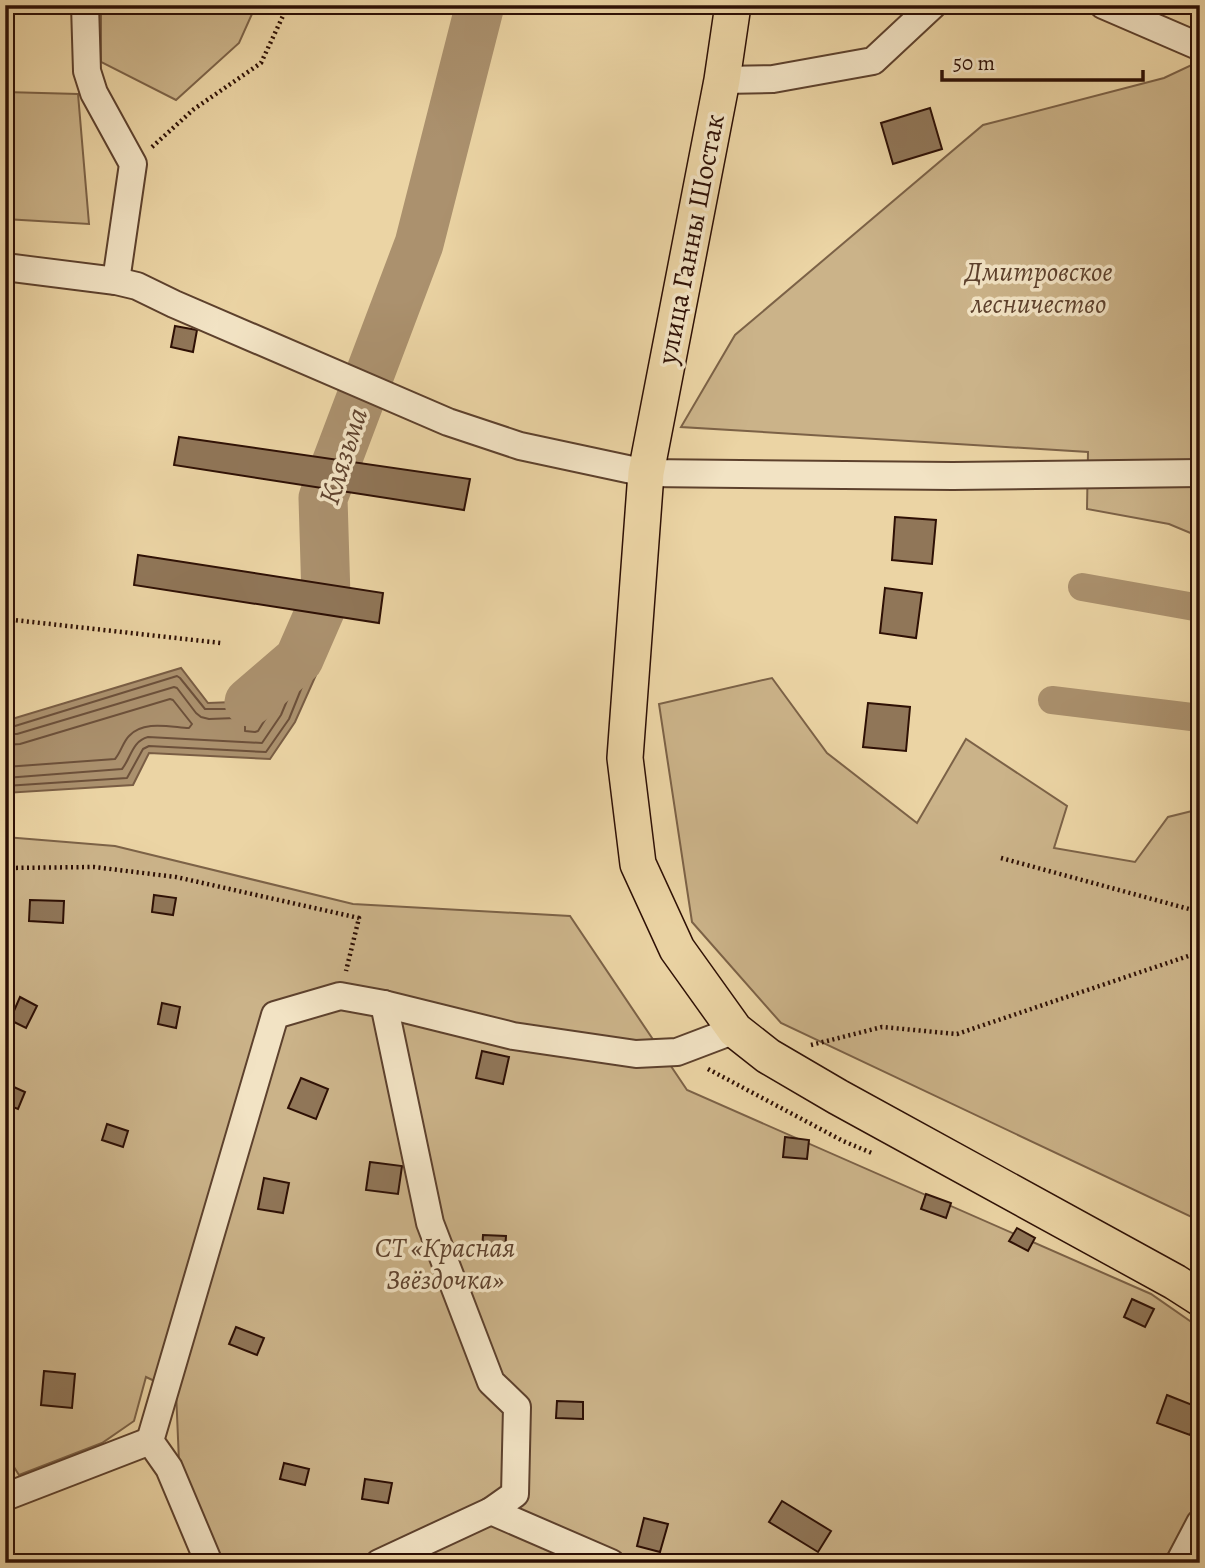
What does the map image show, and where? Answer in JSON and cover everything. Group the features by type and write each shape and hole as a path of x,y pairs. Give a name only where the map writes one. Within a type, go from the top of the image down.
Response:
{"main road":[{"name":"улица Ганны Шостак","path":"733,5 722,80 646,473 625,758 638,864 677,949 735,1030 768,1056 1200,1298"}],"street":[{"path":"85,5 87,71 94,93 133,164 116,281"},
{"path":"722,80 773,79 873,61 933,5"},
{"path":"1103,5 1198,46"},
{"path":"5,267 137,286 448,422 520,446 646,473 953,476 1200,473"},
{"path":"150,1441 275,1015 340,996 384,1004 513,1036 636,1055 677,1052 735,1030"},
{"path":"379,1563 491,1511 516,1493 517,1407 491,1382 430,1223 384,1004"},
{"path":"5,1497 150,1441"},
{"path":"150,1441 169,1468 209,1563"},
{"path":"491,1511 611,1563"},
{"path":"1179,1563 1200,1523"}],"path":[{"path":"133,164 194,109 261,63 288,5"},
{"path":"5,620 221,643"},
{"path":"1001,858 1200,912"},
{"path":"5,868 94,867 176,877 359,918 340,996"},
{"path":"768,1056 882,1027 957,1034 1200,952"}],"green space":[{"path":"101,5 256,5 239,43 176,100 101,62"},
{"name":"Дмитровское лесничество","path":"1200,61 1200,537 1169,524 1087,509 1088,452 681,427 735,335 983,125 1164,78"},
{"path":"5,92 78,94 89,224 5,219"},
{"path":"772,678 827,753 917,823 966,739 1067,806 1054,848 1135,862 1168,817 1200,809 1200,1221 781,1023 692,922 659,704"},
{"name":"СТ «Красная Звёздочка»","path":"5,837 115,846 353,904 570,916 687,1090 1151,1294 1200,1328 1200,1496 1163,1563 220,1563 179,1462 176,1391 146,1377 134,1421 102,1443 19,1475 5,1453"}],"water":[{"path":"286,648 316,675 295,722 270,759 149,753 133,785 5,793 5,719 181,668 208,703 233,702"}],"building":[{"path":"930,108 942,149 893,164 881,123"},
{"path":"175,326 197,330 193,352 171,347"},
{"path":"179,437 470,479 464,510 174,465"},
{"path":"895,517 936,520 932,564 892,560"},
{"path":"138,555 383,593 379,623 134,585"},
{"path":"885,588 922,593 916,638 880,633"},
{"path":"868,703 910,707 906,751 863,747"},
{"path":"154,895 176,898 173,915 152,912"},
{"path":"30,900 64,901 63,923 29,921"},
{"path":"20,997 37,1006 26,1028 10,1020"},
{"path":"162,1003 180,1007 176,1028 158,1024"},
{"path":"482,1051 509,1057 503,1084 476,1078"},
{"path":"301,1078 328,1089 316,1119 288,1108"},
{"path":"5,1083 25,1092 18,1109 5,1104"},
{"path":"107,1124 128,1131 123,1147 102,1140"},
{"path":"785,1137 809,1140 807,1159 783,1157"},
{"path":"370,1162 402,1166 398,1194 366,1190"},
{"path":"264,1178 289,1183 283,1213 258,1209"},
{"path":"926,1194 951,1203 946,1218 921,1209"},
{"path":"1017,1228 1035,1238 1028,1251 1009,1241"},
{"path":"483,1235 506,1236 505,1252 482,1252"},
{"path":"1132,1299 1154,1309 1145,1327 1124,1317"},
{"path":"236,1327 264,1338 257,1355 229,1344"},
{"path":"44,1371 75,1374 72,1408 41,1405"},
{"path":"1167,1395 1200,1408 1190,1435 1157,1423"},
{"path":"557,1401 583,1402 583,1419 556,1418"},
{"path":"284,1463 309,1469 305,1485 280,1479"},
{"path":"365,1479 392,1483 388,1503 362,1499"},
{"path":"782,1501 831,1531 818,1552 769,1522"},
{"path":"644,1518 668,1524 660,1552 637,1546"}],"waterway":[{"name":"Клязьма","path":"249,702 299,659 326,597 323,498 419,244 480,5"},
{"path":"1082,587 1200,608"},
{"path":"1052,700 1200,718"}]}
